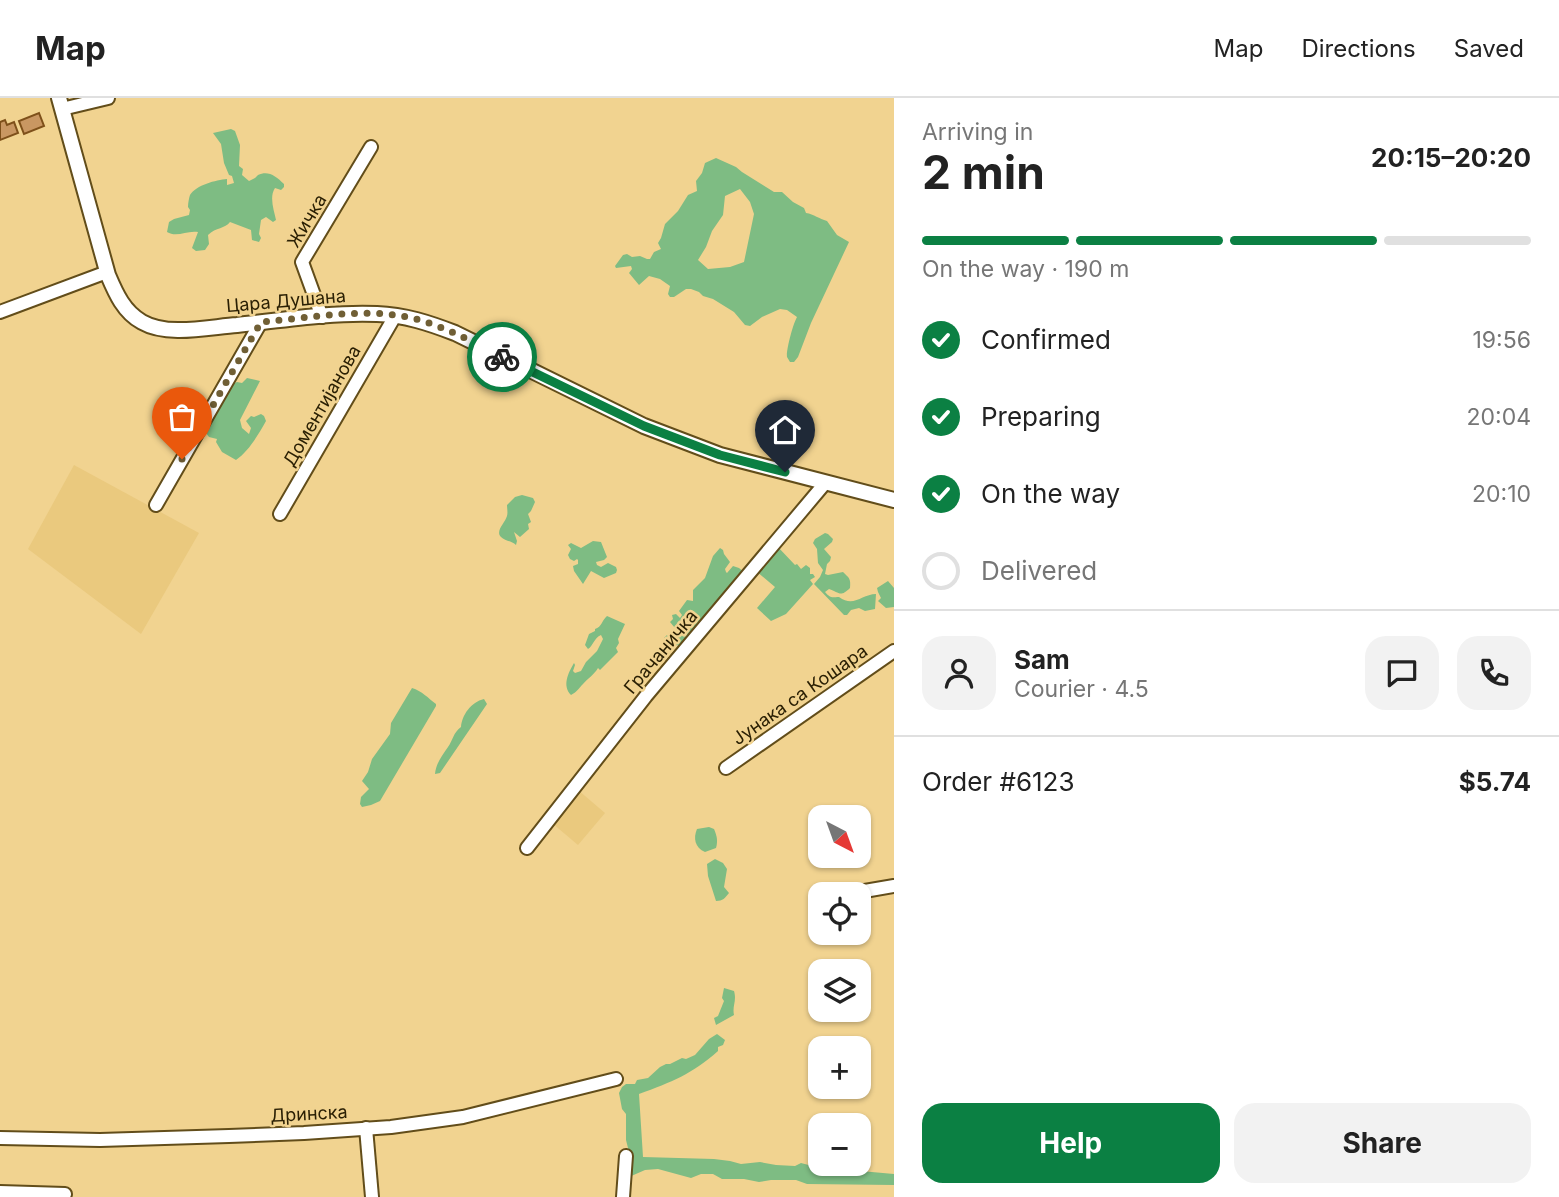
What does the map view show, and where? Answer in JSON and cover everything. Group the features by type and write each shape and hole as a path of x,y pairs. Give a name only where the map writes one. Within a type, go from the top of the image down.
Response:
{"street":[{"path":"60,104 108,98"},
{"name":"Цара Душана","path":"60,104 107,272 126,309 143,323 174,330 376,314 422,321 454,333 644,426 695,446 720,455 893,498"},
{"name":"Жичка","path":"322,317 302,262 371,147"},
{"path":"0,312 107,272"},
{"name":"Доментијанова","path":"280,514 395,316"},
{"path":"156,505 261,322"},
{"name":"Грачаничка","path":"527,848 671,665 826,482"},
{"name":"Јунака са Кошара","path":"726,768 894,651"},
{"path":"871,890 894,886"},
{"name":"Дринска","path":"0,1138 100,1139 366,1128 463,1117 616,1079"},
{"path":"366,1128 372,1197"},
{"path":"623,1197 626,1156"},
{"path":"0,1192 65,1194"}],"shaded area":[{"path":"74,465 199,533 141,634 28,549"},
{"path":"578,790 605,813 578,845 552,823"}],"green space":[{"path":"231,129 235,131 240,145 239,166 243,169 242,175 249,181 258,175 269,174 284,184 281,190 275,188 272,195 276,220 273,222 266,217 261,220 259,242 252,240 251,230 230,222 208,235 209,244 205,250 196,251 192,248 198,232 171,234 167,232 169,222 189,215 190,196 197,188 227,179 227,185 234,183 224,163 221,144 213,133"},
{"path":"716,158 736,167 774,192 782,192 804,208 806,213 827,221 837,235 849,242 794,362 790,362 787,354 797,317 787,310 780,309 750,326 745,325 734,312 699,292 686,289 670,297 670,286 660,279 649,276 639,285 629,273 631,266 615,266 623,255 650,259 654,252 661,249 658,243 665,224 678,211 688,195 697,191 696,181 705,163","holes":["740,189 750,202 754,214 744,262 730,267 708,269 698,260 723,215 725,196"]},
{"path":"247,378 260,381 240,420 242,428 249,434 251,428 246,421 251,416 261,414 266,421 249,447 236,460 222,452 217,439 209,437 206,428 231,385 242,383"},
{"path":"522,495 533,498 535,502 528,514 531,522 528,524 529,529 520,537 514,532 516,545 499,535 499,532 507,516 507,505 515,497"},
{"path":"825,533 833,539 824,549 831,557 825,574 843,572 849,578 850,588 842,594 829,589 825,592 830,597 849,601 876,594 875,609 865,611 859,608 844,615 814,584 823,570 818,563 817,549 813,543"},
{"path":"593,541 601,542 607,557 596,562 597,565 601,567 608,563 617,570 604,578 591,571 583,584 574,571 573,566 578,564 578,560 570,559 568,555 571,549 568,545 571,543 581,548"},
{"path":"777,546 801,569 806,565 810,568 810,574 815,577 810,580 813,584 786,614 771,621 757,608 775,587 756,571 766,557 772,558"},
{"path":"720,548 730,562 725,569 727,573 733,566 745,573 688,641 671,646 664,638 667,635 671,638 674,636 675,628 670,622 672,615 676,614 680,618 682,615 679,611 687,600 693,601 693,590 705,578 713,556"},
{"path":"888,581 894,588 894,607 886,608 878,601 881,598 877,588"},
{"path":"607,616 625,624 618,639 618,652 571,695 566,684 570,671 574,663 573,671 581,671 597,651 603,639 601,635 588,649 585,645 589,634 599,627"},
{"path":"412,688 425,695 436,706 380,801 362,807 361,797 369,789 362,781 372,759 390,734 391,723"},
{"path":"484,699 487,704 440,773 435,774 438,763 461,727 465,714 471,706"},
{"path":"697,829 714,829 717,845 705,852 697,845 695,836"},
{"path":"715,859 727,869 724,887 729,893 724,899 716,901 707,864"},
{"path":"724,988 734,991 734,1015 716,1025 714,1018 718,1016 724,1001"},
{"path":"717,1034 725,1040 723,1045 718,1047 718,1051 699,1066 681,1077 639,1094 643,1157 714,1159 741,1164 760,1162 795,1166 801,1163 808,1165 808,1176 871,1176 871,1172 894,1174 894,1185 807,1184 796,1180 759,1182 722,1179 713,1174 701,1174 691,1178 658,1169 645,1170 629,1177 626,1114 622,1109 619,1093 622,1087 648,1078 666,1064 695,1055"}],"building":[{"path":"39,113 44,126 24,134 19,121"},
{"path":"5,120 7,125 14,122 18,133 0,140 0,122"}],"way so far":[{"path":"182,459 261,322 343,315 400,316 454,333 502,357"}],"route":[{"path":"502,357 644,426 720,455 785,472"}]}
